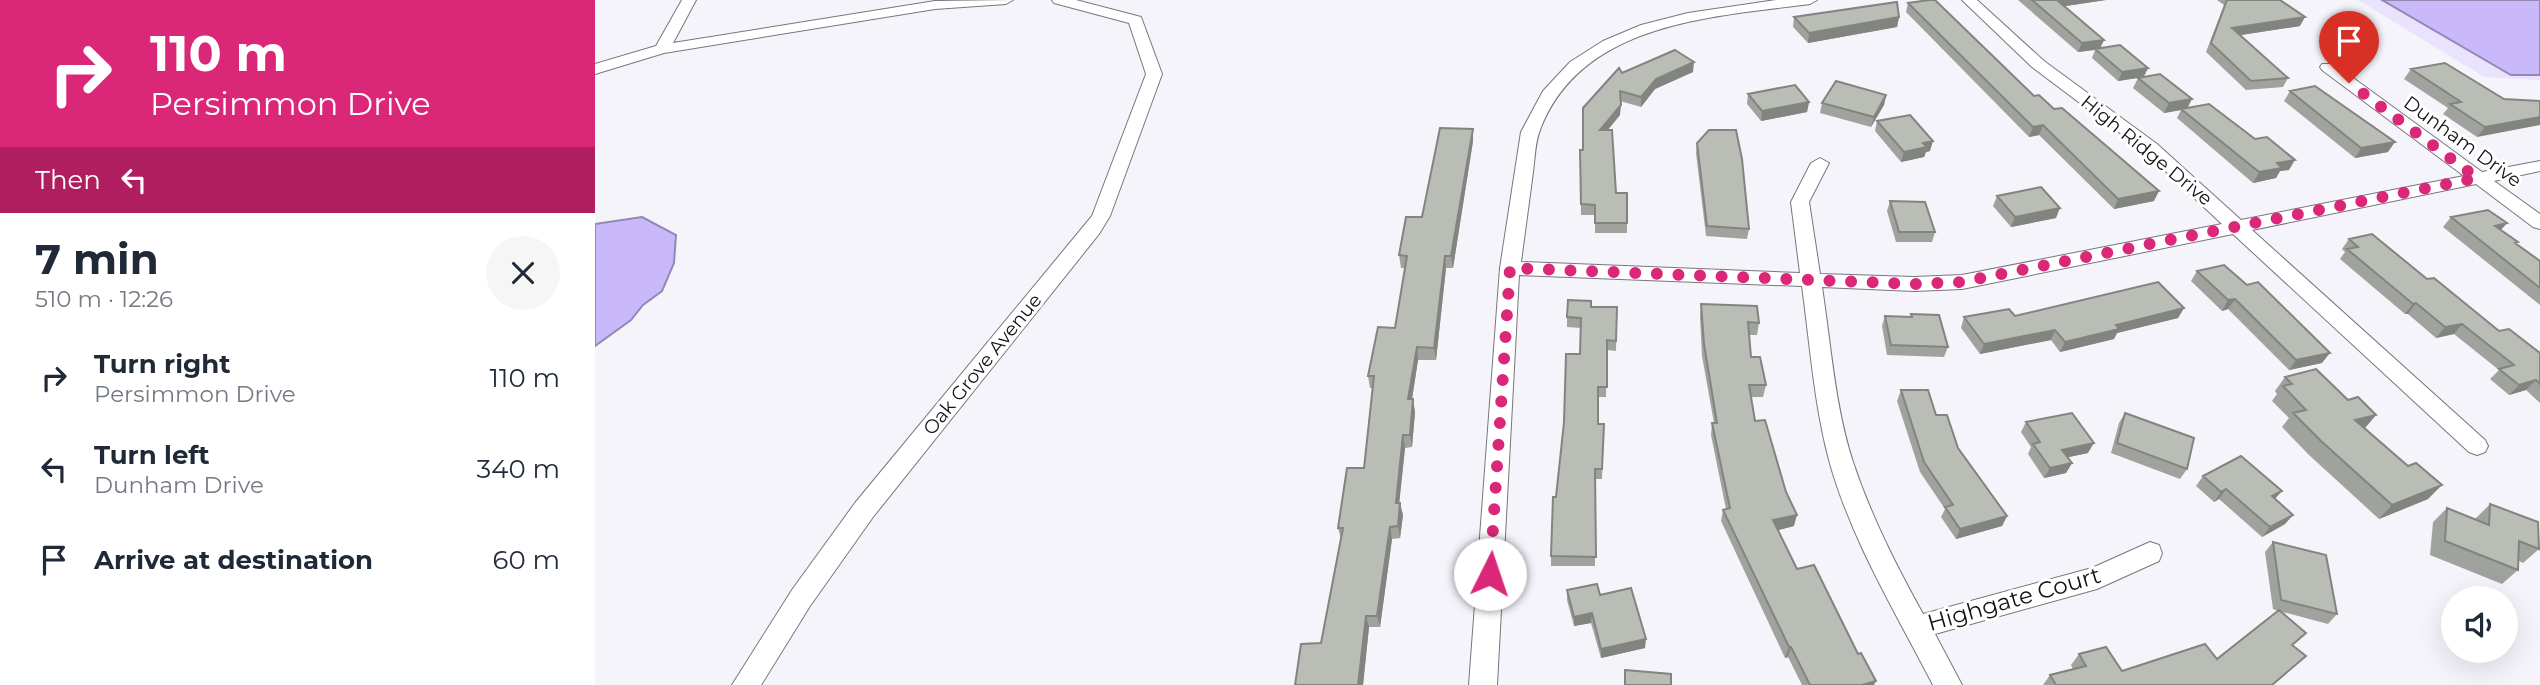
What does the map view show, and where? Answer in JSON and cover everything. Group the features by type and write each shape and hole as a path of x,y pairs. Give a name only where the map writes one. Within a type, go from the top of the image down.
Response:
{"street":[{"path":"662,49 689,0"},
{"path":"595,69 662,49 935,5 1006,0"},
{"name":"Oak Grove Avenue","path":"746,685 801,598 864,510 1101,216 1154,74 1136,20 1059,0"},
{"path":"1483,685 1510,268 1530,132 1544,100 1559,79 1607,45 1650,27 1810,0"},
{"name":"High Ridge Drive","path":"1969,0 2038,64 2151,148 2477,446"},
{"name":"Dunham Drive","path":"2328,67 2540,223"},
{"path":"1820,163 1800,202 1830,410 1841,461 1862,522 1915,628 1948,685"},
{"path":"1510,268 1914,284 1962,282 2540,166"},
{"name":"Highgate Court","path":"1915,628 2098,578 2150,553"}],"shaded area":[{"path":"2358,0 2540,0 2540,80 2484,77"},
{"path":"2382,0 2540,0 2540,75 2511,75"},
{"path":"642,217 676,235 674,263 662,291 643,305 631,320 595,346 595,224"}],"building":[{"path":"1935,0 2034,96 2039,95 2054,109 2062,108 2159,191 2118,199 2043,125 2033,127 1908,3"},
{"path":"2032,0 2057,0 2104,40 2082,43"},
{"path":"2227,0 2280,0 2305,17 2232,28 2288,78 2251,81 2211,43"},
{"path":"1897,2 1899,17 1809,33 1794,17"},
{"path":"2120,45 2148,68 2122,72 2095,49"},
{"path":"1675,50 1694,62 1656,79 1641,97 1620,91 1621,105 1600,130 1612,130 1616,193 1627,193 1627,223 1595,223 1595,205 1581,204 1580,150 1583,150 1583,108 1619,68 1622,73"},
{"path":"2445,63 2504,99 2540,101 2540,117 2485,127 2450,104 2461,102 2411,69"},
{"path":"2160,74 2192,99 2169,103 2138,78"},
{"path":"1836,81 1886,95 1874,117 1822,103"},
{"path":"1795,85 1809,102 1762,111 1748,94"},
{"path":"2315,86 2395,142 2361,148 2290,91"},
{"path":"2209,104 2255,139 2267,137 2295,160 2277,163 2282,168 2259,172 2181,109"},
{"path":"1910,115 1933,141 1923,143 1927,147 1904,152 1877,121"},
{"path":"1440,128 1473,129 1451,256 1445,256 1434,348 1417,347 1408,399 1413,399 1410,435 1403,435 1396,503 1400,503 1398,526 1390,527 1377,616 1366,616 1358,685 1295,685 1301,644 1321,643 1343,528 1338,528 1347,468 1364,468 1374,376 1368,376 1378,327 1395,328 1407,256 1399,255 1406,217 1422,217"},
{"path":"1709,130 1736,130 1742,159 1749,229 1707,226 1697,143"},
{"path":"2041,187 2060,208 2015,217 1997,196"},
{"path":"1890,201 1925,202 1935,232 1899,232"},
{"path":"2488,210 2507,223 2495,226 2540,261 2540,288 2451,217"},
{"path":"2372,234 2427,279 2434,278 2499,331 2509,329 2540,353 2540,384 2536,380 2519,385 2499,369 2514,365 2462,324 2445,327 2347,249 2358,247 2349,239"},
{"path":"2224,265 2247,285 2258,282 2330,353 2296,360 2235,299 2228,300 2197,271"},
{"path":"2158,282 2184,308 2116,325 2119,329 2065,342 2055,330 1984,344 1964,317 2009,309 2015,316"},
{"path":"1568,300 1591,301 1591,307 1617,307 1616,341 1607,340 1607,387 1598,387 1598,424 1604,424 1602,469 1595,469 1596,557 1551,556 1553,497 1556,497 1564,422 1566,354 1580,354 1581,318 1567,317"},
{"path":"1701,304 1757,306 1759,323 1748,322 1751,357 1760,357 1766,385 1749,385 1755,421 1765,420 1786,492 1797,515 1773,520 1797,569 1814,565 1858,654 1861,653 1876,681 1862,685 1810,685 1723,510 1730,508 1712,423 1717,423 1704,344"},
{"path":"1911,314 1939,315 1948,347 1891,345 1885,316 1912,317"},
{"path":"2316,369 2348,400 2358,397 2376,415 2355,420 2408,466 2416,463 2442,485 2392,505 2321,441 2293,413 2306,410 2283,386 2292,384 2285,377"},
{"path":"1901,390 1928,390 1936,415 1947,415 1958,448 2007,516 1960,529 1945,507 1953,505 1924,462"},
{"path":"2072,413 2094,443 2062,450 2072,463 2050,468 2033,444 2040,442 2026,422"},
{"path":"2125,413 2194,438 2187,469 2117,443"},
{"path":"2241,456 2282,491 2272,496 2293,515 2270,527 2226,489 2221,492 2203,476"},
{"path":"2490,504 2538,522 2539,549 2519,541 2518,570 2445,541 2447,508 2489,525"},
{"path":"2273,542 2326,555 2337,614 2281,600"},
{"path":"1597,584 1600,595 1631,588 1646,639 1601,649 1592,613 1574,617 1567,590"},
{"path":"2279,610 2306,633 2292,645 2306,656 2272,685 2056,685 2050,675 2086,666 2079,654 2106,647 2122,671 2205,644 2217,659"},
{"path":"1625,670 1671,674 1671,685 1625,685"}],"route":[{"path":"1490,574 1510,268 1914,284 1962,282 1988,279 2477,178 2349,83"}]}
